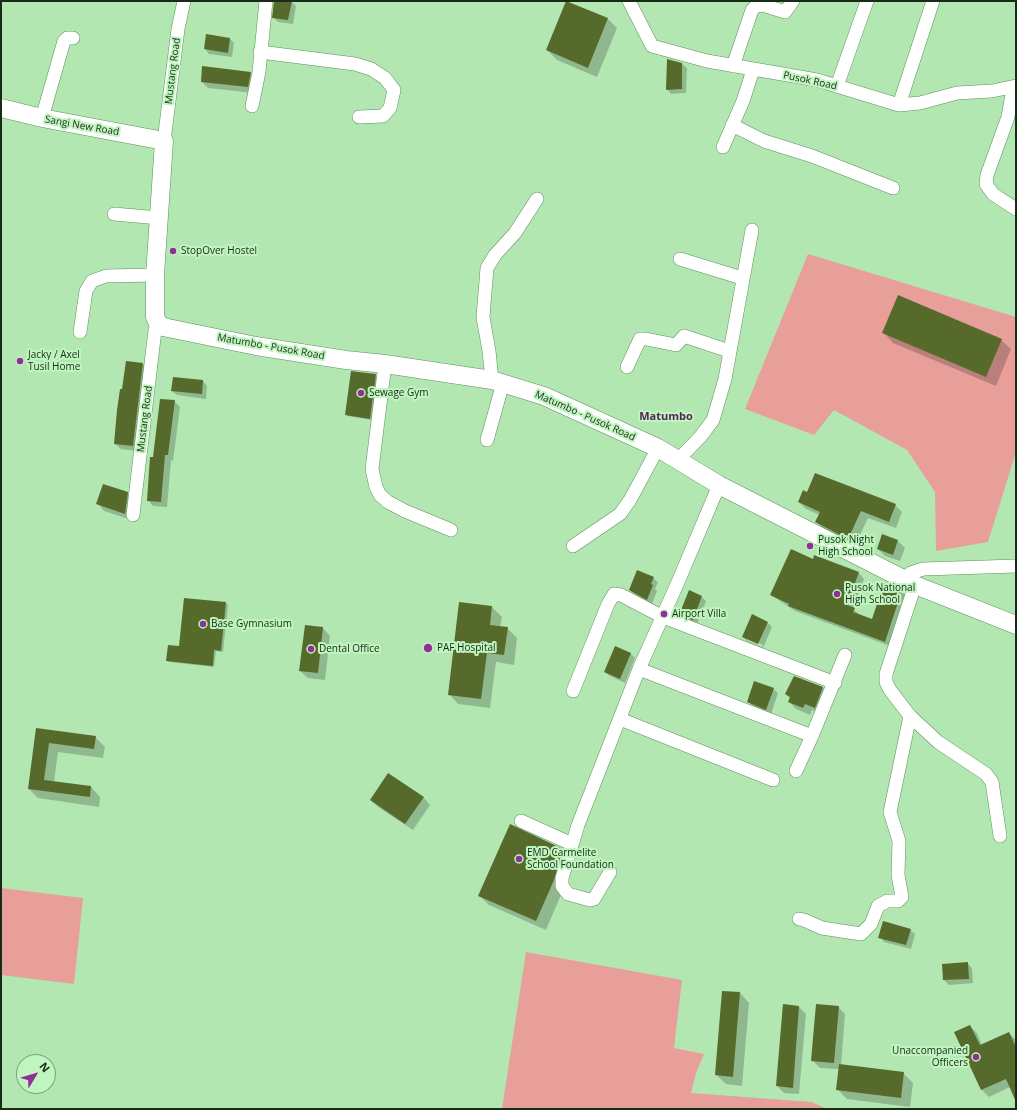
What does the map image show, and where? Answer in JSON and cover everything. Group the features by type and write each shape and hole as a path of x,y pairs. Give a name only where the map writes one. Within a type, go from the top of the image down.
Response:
{"street":[{"name":"Mustang Road","path":"164,141 178,29 184,1"},
{"path":"252,106 259,72 266,1"},
{"name":"Pusok Road","path":"629,1 652,46 667,52 753,70 817,80 899,105 920,103 957,93 992,91 1014,87"},
{"path":"734,66 752,10 756,6 763,5 785,12 793,1"},
{"path":"837,86 867,1"},
{"path":"899,105 933,1"},
{"path":"42,118 63,43 67,38 73,38"},
{"path":"260,52 355,64 372,69 385,78 394,90 390,108 383,116 359,117"},
{"path":"723,147 743,101 753,70"},
{"path":"1014,87 1008,117 987,175 986,184 993,194 1016,209"},
{"name":"Sangi New Road","path":"1,108 42,118 164,141"},
{"path":"732,125 764,141 812,156 893,188"},
{"path":"158,323 155,317 155,275 164,141"},
{"path":"487,440 498,381 489,351 483,317 487,268 495,255 515,233 536,199"},
{"path":"1002,199 1016,200"},
{"path":"114,214 159,218"},
{"path":"678,460 701,436 713,420 725,379 742,278 752,230"},
{"path":"680,259 742,278"},
{"path":"80,332 86,291 92,281 106,276 155,275"},
{"name":"Mustang Road","path":"133,515 155,330 158,323"},
{"name":"Matumbo - Pusok Road","path":"158,323 163,327 256,346 498,381 544,396 658,448 719,485 909,582 1016,625"},
{"path":"628,367 640,340 646,338 676,345 684,336 729,351"},
{"path":"385,364 372,468 376,487 380,495 388,502 405,511 452,530"},
{"path":"573,546 620,514 630,500 658,448"},
{"path":"610,872 594,899 585,900 568,894 562,886 562,878 572,844 620,719 719,485"},
{"path":"1000,836 992,782 986,774 938,742 910,716 890,690 886,682 886,674 911,573 923,569 1016,566"},
{"path":"573,691 608,604 614,594 621,594 663,617 835,683"},
{"path":"796,771 846,655"},
{"path":"640,669 812,736"},
{"path":"799,919 822,928 861,934 871,924 878,906 887,901 898,901 902,897 898,875 899,842 890,812 910,716"},
{"path":"620,719 773,780"},
{"path":"521,821 572,844"}],"shaded area":[{"path":"808,254 1016,317 1016,452 988,542 936,551 935,492 907,450 834,410 814,435 745,409"},
{"path":"1,888 83,898 74,984 1,975"},
{"path":"526,952 682,980 674,1048 704,1054 696,1073 691,1093 811,1102 828,1109 502,1109"}],"building":[{"path":"274,1 292,1 288,20 272,18"},
{"path":"566,1 608,18 588,68 546,50"},
{"path":"206,34 230,38 228,53 204,49"},
{"path":"667,59 682,63 682,89 666,90"},
{"path":"202,66 251,72 248,87 201,82"},
{"path":"898,295 1002,339 986,377 882,333"},
{"path":"126,361 143,363 133,446 114,444 120,389 122,389"},
{"name":"Sewage Gym","path":"351,371 376,374 370,419 345,415"},
{"path":"173,377 203,380 202,394 171,391"},
{"path":"160,399 175,400 168,455 165,455 161,502 147,501 150,457 153,457"},
{"path":"815,473 896,504 889,522 861,511 848,539 815,522 820,512 798,502 803,490 807,492"},
{"path":"103,484 128,492 125,514 96,504"},
{"path":"882,534 898,540 893,555 877,549"},
{"name":"Pusok National High School","path":"791,549 813,559 814,555 859,572 847,605 855,608 853,612 872,619 884,583 902,590 885,642 788,606 789,604 770,595"},
{"path":"637,570 654,577 651,584 653,585 647,600 629,590"},
{"path":"689,590 702,596 693,620 679,615"},
{"name":"Base Gymnasium","path":"184,598 226,602 221,651 214,650 213,666 166,661 168,645 179,646"},
{"path":"459,602 492,606 490,625 508,627 504,655 487,653 481,699 448,695"},
{"path":"752,614 768,622 758,644 742,637"},
{"name":"Dental Office","path":"305,625 323,627 318,673 299,671"},
{"path":"615,646 631,653 620,679 604,672"},
{"path":"794,676 823,687 815,708 805,704 803,708 788,702 790,697 785,694"},
{"path":"754,681 774,688 766,710 747,702"},
{"path":"36,728 96,736 94,749 49,743 44,780 91,786 90,797 28,789"},
{"path":"388,773 424,797 405,824 370,800"},
{"path":"510,824 563,849 554,880 536,921 478,896"},
{"path":"883,921 911,929 906,945 878,938"},
{"path":"968,962 969,979 943,980 942,964"},
{"path":"722,991 740,992 733,1077 715,1075"},
{"path":"783,1004 799,1006 793,1088 776,1086"},
{"path":"816,1004 839,1006 834,1063 811,1061"},
{"path":"970,1025 980,1045 1009,1032 1016,1047 1016,1102 1006,1079 981,1090 954,1032"},
{"path":"839,1064 904,1072 901,1098 836,1090"}],"place":[{"name":"StopOver Hostel","path":"173,251"},
{"name":"Jacky / Axel Tusil Home","path":"20,361"},
{"name":"Sewage Gym","path":"361,393"},
{"name":"Pusok Night High School","path":"810,546"},
{"name":"Pusok National High School","path":"837,594"},
{"name":"Airport Villa","path":"664,614"},
{"name":"Base Gymnasium","path":"203,624"},
{"name":"PAF Hospital","path":"428,648"},
{"name":"Dental Office","path":"311,649"},
{"name":"EMD Carmelite School Foundation","path":"519,859"},
{"name":"Unaccompanied Officers","path":"976,1057"}],"district":[{"name":"Matumbo","path":"666,417"}]}
